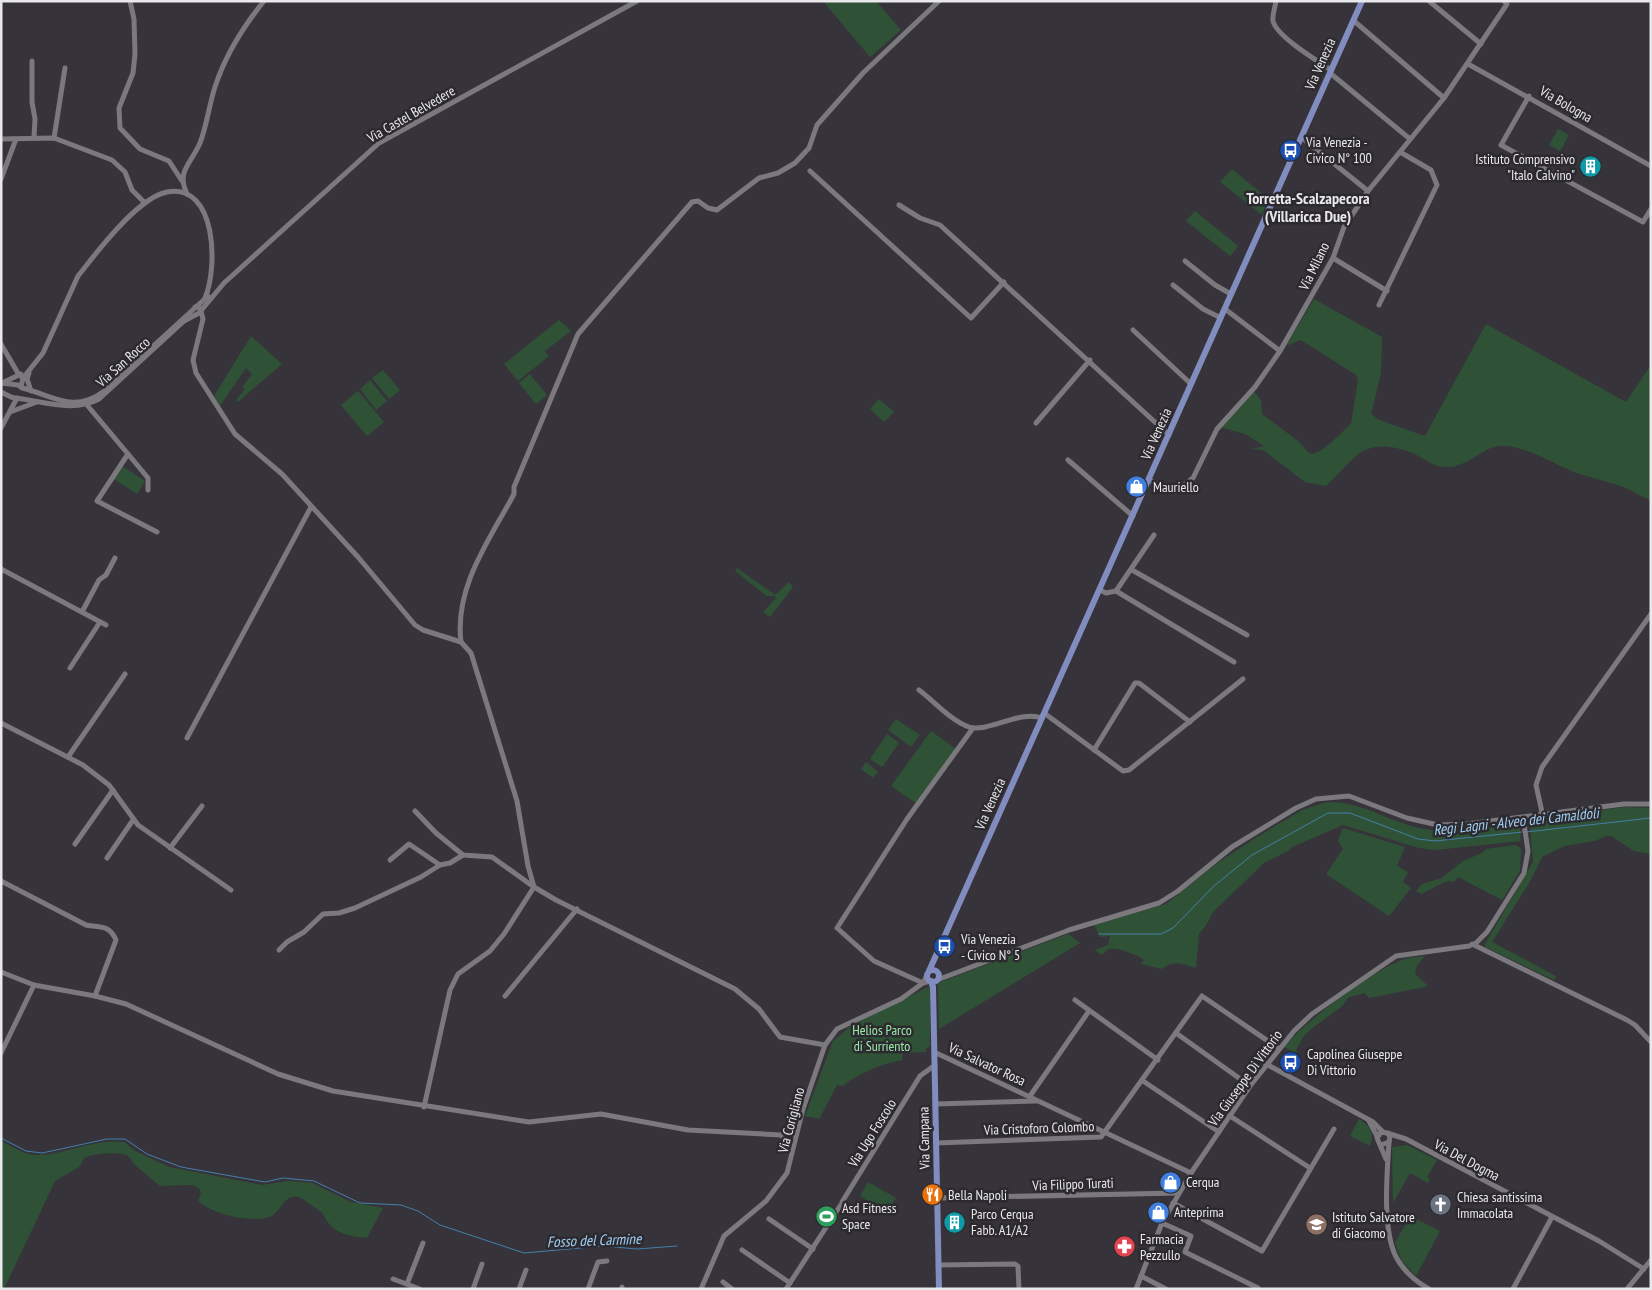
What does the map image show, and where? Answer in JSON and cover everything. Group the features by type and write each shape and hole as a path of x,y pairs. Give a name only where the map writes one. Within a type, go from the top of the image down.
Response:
{"main road":[{"name":"Via Venezia","path":"934,959 1362,1"},
{"name":"Via Campana","path":"934,959 939,1289"}],"street":[{"path":"130,1 134,20 135,54 133,73 119,108 120,128 140,149 169,161 182,181 187,194"},
{"path":"182,181 183,171 200,142 215,87 228,55 264,1"},
{"name":"Via Castel Belvedere","path":"224,283 379,143 637,1"},
{"path":"461,642 462,614 467,580 514,494 514,487 578,334 692,202 698,201 708,208 717,210 759,178 778,172 795,163 809,148 817,125 864,73 939,1"},
{"path":"1276,1 1273,16 1276,26 1294,44 1331,72 1410,139"},
{"path":"1430,1 1481,44"},
{"name":"Via Milano","path":"1149,480 1175,492 1187,485 1200,468 1216,429 1255,387 1280,352 1333,258 1344,227 1368,191 1444,98 1507,4 1504,1"},
{"path":"1354,20 1444,98"},
{"path":"32,61 34,136"},
{"name":"Via Bologna","path":"1468,64 1529,96 1651,166"},
{"path":"54,138 65,68"},
{"path":"1529,96 1501,145 1643,222 1651,209"},
{"path":"1,139 34,136 54,138 68,141 116,162 124,172 132,190 144,204"},
{"path":"1302,137 1368,191"},
{"path":"1,179 16,139"},
{"path":"1379,305 1437,185 1431,170 1400,152"},
{"path":"810,171 971,318 1004,282"},
{"path":"32,392 27,379 50,339 82,271 94,255 144,204 168,192 187,194 199,203 212,238 211,277 206,298"},
{"path":"899,205 920,218 940,225 1090,360 1169,435"},
{"path":"1333,258 1386,291"},
{"path":"1185,261 1215,285 1232,294"},
{"path":"1,383 60,401 80,402 95,397 195,311 224,283"},
{"name":"Via San Rocco","path":"18,398 71,407 87,404 112,389 224,283"},
{"path":"1173,285 1203,309 1221,318"},
{"path":"1225,309 1280,352"},
{"path":"195,311 203,319 193,360 196,373 235,434 282,474 358,557 415,625 423,630 461,642 472,653 509,773 534,887 518,915 490,951 458,974 450,990 424,1107"},
{"path":"195,311 200,327"},
{"path":"1133,330 1191,384"},
{"path":"1,344 21,377 22,388 22,394 1,428"},
{"path":"1036,423 1090,360"},
{"path":"10,412 9,391 12,385 35,363"},
{"path":"1,383 21,377"},
{"path":"1,392 18,398"},
{"path":"10,412 39,401"},
{"path":"87,404 148,478 148,490"},
{"path":"128,454 97,501 157,532"},
{"path":"1068,460 1133,516"},
{"path":"187,738 311,507"},
{"path":"1100,590 1106,593 1116,591 1154,535"},
{"path":"82,612 99,580 106,575 115,558"},
{"path":"1,570 106,625"},
{"path":"1132,570 1247,635"},
{"path":"1116,591 1234,662"},
{"path":"1542,813 1536,785 1542,767 1651,614"},
{"path":"70,668 100,622"},
{"path":"68,757 126,674"},
{"path":"920,690 962,724 974,728 1024,716 1043,715 1120,770 1128,770 1243,679"},
{"path":"1094,750 1135,683 1190,722"},
{"path":"1,723 68,757 96,774 113,790 134,820 170,848 231,890"},
{"path":"922,982 874,960 837,928 907,820 974,728"},
{"path":"75,844 113,790"},
{"path":"933,978 947,975 1101,919 1159,903 1178,891 1232,847 1296,808 1316,799 1349,796 1407,818 1438,825 1523,817 1542,813 1624,804 1651,804"},
{"path":"170,848 202,806"},
{"path":"415,811 436,833 463,855"},
{"path":"1523,817 1528,860 1524,873 1486,932 1472,944 1628,1020 1636,1025 1651,1042"},
{"path":"107,858 134,820"},
{"path":"390,860 409,844 440,865"},
{"path":"279,950 287,942 304,932 323,914 339,913 370,901 463,855 492,857 534,887 735,989 759,1009 780,1037 825,1045"},
{"path":"1,882 86,925 101,925 113,934 115,946 95,996"},
{"path":"505,996 578,909"},
{"name":"Via Giuseppe Di Vittorio","path":"1136,1289 1162,1223 1178,1193 1278,1048 1312,1014 1390,960 1406,954 1472,944"},
{"path":"1,972 34,986 95,996 126,1004 278,1074 315,1087 424,1107 529,1122 611,1114 688,1130 780,1136 791,1130"},
{"name":"Via Corigliano","path":"701,1289 724,1236 766,1201 787,1173 803,1109 825,1045 837,1029 900,999 922,982 933,978"},
{"path":"1,1053 34,986"},
{"path":"1106,1132 1202,996 1278,1048"},
{"path":"1075,1000 1158,1060"},
{"name":"Via Salvator Rosa","path":"1030,1096 1089,1011"},
{"path":"1176,1033 1250,1086"},
{"name":"Via Salvator Rosa","path":"934,1051 1106,1132"},
{"path":"1266,1064 1369,1120 1385,1132 1411,1143"},
{"name":"Via Ugo Foscolo","path":"786,1289 813,1249 920,1076 935,1065"},
{"path":"1143,1081 1219,1132"},
{"path":"936,1104 1040,1101"},
{"path":"1230,1116 1310,1168"},
{"path":"1369,1120 1388,1162"},
{"path":"1173,1203 1262,1250 1334,1129"},
{"name":"Via Cristoforo Colombo","path":"936,1143 1098,1138 1106,1132 1191,1173"},
{"path":"1377,1136 1385,1132"},
{"path":"1385,1132 1390,1141 1388,1223 1395,1255 1412,1277 1429,1289"},
{"path":"780,1136 791,1147"},
{"path":"1381,1145 1390,1141 1411,1143"},
{"name":"Via Del Dogma","path":"1411,1143 1599,1241 1644,1269"},
{"name":"Via Filippo Turati","path":"938,1198 1178,1193"},
{"path":"1513,1289 1552,1217"},
{"path":"769,1219 813,1249"},
{"path":"1162,1223 1191,1236 1185,1252 1258,1288"},
{"path":"407,1284 423,1243"},
{"path":"742,1250 790,1283"},
{"path":"1627,1289 1651,1260"},
{"path":"588,1289 598,1262 607,1261"},
{"path":"473,1289 482,1264"},
{"path":"938,1266 1015,1264 1018,1266 1019,1289"},
{"path":"519,1289 526,1270"},
{"path":"1141,1276 1166,1289"},
{"path":"393,1279 420,1289"},
{"path":"723,1282 732,1289"}],"green space":[{"path":"823,1 876,1 901,30 870,57"},
{"path":"1558,129 1569,135 1560,151 1549,145"},
{"path":"1232,169 1268,199 1262,215 1220,182"},
{"path":"1195,211 1238,246 1230,256 1186,221"},
{"path":"1314,299 1382,337 1381,373 1371,414 1379,420 1425,436 1486,324 1626,402 1651,365 1651,500 1623,487 1569,470 1536,454 1509,446 1494,447 1461,464 1445,467 1435,465 1410,452 1394,448 1370,448 1361,452 1326,486 1305,482 1263,450 1251,449 1264,446 1245,434 1220,427 1254,391 1261,401 1262,414 1298,441 1310,454 1326,447 1351,424 1358,380 1356,375 1301,340 1286,346"},
{"path":"559,320 571,331 545,351 549,356 518,381 504,364"},
{"path":"251,336 282,364 238,402 236,400 245,389 242,387 252,374 246,368 220,406 214,396"},
{"path":"383,370 400,390 389,399 372,378"},
{"path":"530,374 547,395 536,404 519,383"},
{"path":"370,380 387,401 376,410 360,389"},
{"path":"358,391 384,422 367,436 341,405"},
{"path":"879,399 894,412 884,422 870,409"},
{"path":"122,466 145,481 137,494 114,479"},
{"path":"737,568 775,595 789,582 793,587 770,617 763,612 776,598 775,596 767,596 735,571"},
{"path":"896,719 920,735 911,747 888,730"},
{"path":"931,731 956,749 917,804 891,786"},
{"path":"887,734 899,743 882,767 870,759"},
{"path":"866,762 878,772 873,778 861,769"},
{"path":"1327,802 1353,805 1424,829 1446,830 1491,825 1513,825 1520,829 1521,841 1435,850 1419,848 1343,825 1290,848 1290,850 1264,863 1213,912 1199,934 1196,968 1174,963 1162,969 1141,964 1144,960 1122,950 1108,949 1102,955 1095,950 1108,945 1110,936 1100,937 1094,925 1166,904 1216,864 1254,839 1302,810"},
{"path":"1625,807 1651,808 1651,854 1634,851 1611,836 1606,836 1595,841 1564,846 1542,857 1529,883 1492,942 1554,975 1556,977 1554,980 1485,947 1533,862 1530,827 1534,819"},
{"path":"1343,828 1405,847 1397,866 1408,872 1403,882 1411,888 1389,916 1326,874 1343,849 1338,840"},
{"path":"1515,845 1521,848 1520,871 1502,900 1458,877 1454,882 1447,881 1421,894 1416,891 1422,884 1442,878 1463,861 1482,853 1486,849"},
{"path":"1068,934 1080,943 939,1029 938,983"},
{"path":"1425,956 1417,965 1415,974 1427,985 1425,987 1369,998 1365,993 1349,997 1341,1007 1303,1037 1296,1050 1298,1054 1284,1047 1322,1012 1374,974 1405,959"},
{"name":"Helios Parco di Surriento","path":"930,986 930,1046 926,1048 926,1052 903,1053 902,1060 871,1070 842,1086 837,1085 819,1119 805,1116 833,1041 851,1026"},
{"path":"1359,1119 1366,1124 1372,1134 1370,1146 1350,1136"},
{"path":"1,1141 34,1155 56,1153 101,1142 124,1142 135,1151 169,1167 262,1185 288,1181 312,1183 351,1202 383,1208 367,1238 339,1232 331,1226 320,1211 304,1199 298,1197 289,1198 277,1212 269,1217 261,1219 242,1218 221,1213 203,1205 198,1200 201,1194 199,1188 192,1185 160,1186 135,1165 127,1155 111,1153 85,1157 79,1167 55,1181 4,1289 1,1289"},
{"path":"1407,1145 1437,1160 1427,1177 1430,1179 1428,1183 1410,1173 1393,1203 1392,1147"},
{"path":"868,1182 896,1198 887,1212 860,1196"},
{"path":"1410,1216 1440,1231 1416,1276 1402,1261 1395,1243"}],"waterway":[{"name":"Regi Lagni - Alveo dei Camaldoli","path":"1099,934 1161,934 1173,928 1214,886 1252,855 1328,813 1350,813 1418,839 1435,841 1522,832"},
{"name":"Regi Lagni - Alveo dei Camaldoli","path":"1526,832 1651,818"},
{"name":"Fosso del Carmine","path":"1,1138 26,1151 42,1153 107,1139 125,1139 147,1154 181,1167 265,1182 283,1178 314,1181 360,1203 401,1205 418,1211 440,1225 524,1253 603,1246 637,1249 677,1246"}],"place":[{"name":"Via Venezia - Civico N° 100","path":"1290,150"},
{"name":"Istituto Comprensivo \"Italo Calvino\"","path":"1591,167"},
{"name":"Mauriello","path":"1137,487"},
{"name":"Via Venezia - Civico N° 5","path":"945,947"},
{"name":"Capolinea Giuseppe Di Vittorio","path":"1291,1062"},
{"name":"Cerqua","path":"1170,1182"},
{"name":"Bella Napoli","path":"932,1195"},
{"name":"Chiesa santissima Immacolata","path":"1441,1205"},
{"name":"Anteprima","path":"1158,1212"},
{"name":"Asd Fitness Space","path":"826,1216"},
{"name":"Parco Cerqua Fabb. A1/A2","path":"955,1222"},
{"name":"Istituto Salvatore di Giacomo","path":"1316,1225"},
{"name":"Farmacia Pezzullo","path":"1124,1247"}],"district":[{"name":"Torretta-Scalzapecora (Villaricca Due)","path":"1308,207"}]}
